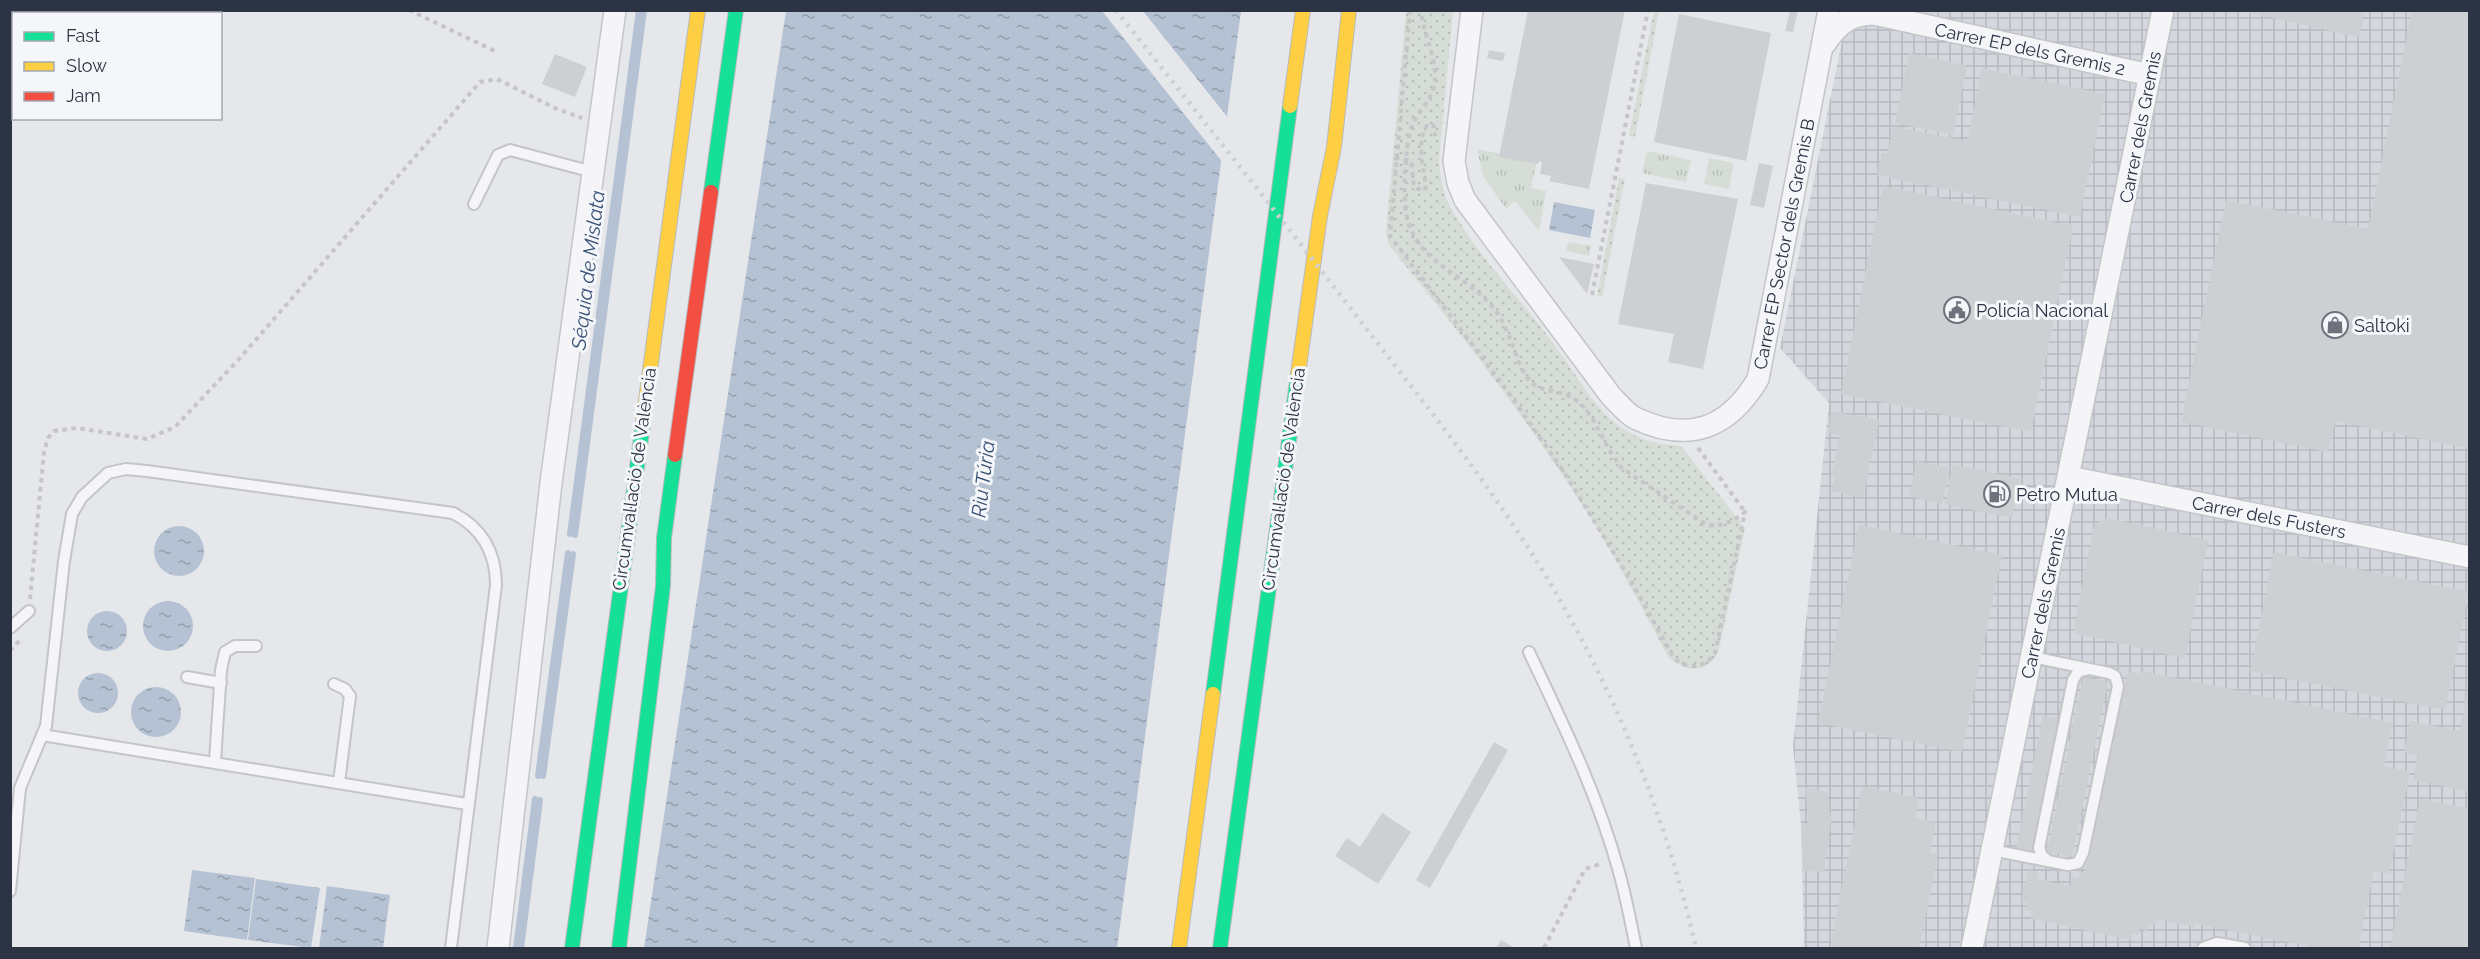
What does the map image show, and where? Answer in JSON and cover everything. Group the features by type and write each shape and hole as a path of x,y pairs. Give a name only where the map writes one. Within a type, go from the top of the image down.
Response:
{"highway":[{"name":"Circumval·lació de València","path":"572,948 698,10"},
{"name":"Circumval·lació de València","path":"619,948 663,586 664,538 736,10"},
{"path":"1179,948 1303,10"},
{"name":"Circumval·lació de València","path":"1220,948 1320,216 1334,147 1351,15"},
{"path":"648,586 664,538"},
{"path":"583,948 596,883"}],"street":[{"path":"498,948 551,483 615,10"},
{"path":"1472,10 1454,161 1458,183 1465,200 1611,396 1634,418 1685,436"},
{"name":"Carrer EP Sector dels Gremis B","path":"1685,436 1713,426 1738,407 1758,379 1829,10"},
{"name":"Carrer dels Gremis","path":"1977,947 1992,850 2163,10"},
{"path":"1822,48 1841,23 1870,12"},
{"name":"Carrer EP dels Gremis 2","path":"1870,12 2150,75"},
{"name":"Carrer dels Fusters","path":"2069,477 2469,557"}],"lane":[{"path":"474,204 498,155 510,150 593,172"},
{"path":"10,891 20,788 46,726 64,561 72,514 82,496 108,473 126,470 147,471 453,513 469,521 481,534 492,552 496,568 451,948"},
{"path":"10,628 29,611"},
{"path":"215,761 225,652 235,646 256,646"},
{"path":"1529,652 1573,743 1615,858 1636,948"},
{"path":"1992,850 2074,866 2081,859 2118,686 2115,676 2109,673 2032,657"},
{"path":"2050,862 2042,856 2039,848 2071,692 2078,672 2089,669"},
{"path":"187,677 221,683"},
{"path":"334,684 345,689 350,696 339,782"},
{"path":"42,735 215,761 467,804"},
{"path":"2203,948 2217,943 2245,948"}],"path":[{"path":"409,10 497,52"},
{"path":"1410,10 1395,158 1390,236 1395,246 1506,389 1564,472 1621,563 1670,652 1682,665 1691,667 1700,665 1710,660 1714,653 1742,525"},
{"path":"1592,295 1648,10"},
{"path":"10,651 21,641 29,611 44,452 48,438 54,431 77,428 147,439 175,427 240,358 480,82 497,79 557,109 600,124"},
{"path":"1395,158 1411,161 1414,187 1423,191 1426,187 1422,148 1423,131 1428,124 1435,130 1436,146"},
{"path":"1685,436 1745,512"},
{"path":"1544,948 1585,870 1615,858"}],"shaded area":[{"path":"1848,11 2469,11 2469,948 1804,948 1801,825 1793,746 1829,403 1780,348"}],"green space":[{"path":"1406,11 1453,11 1439,160 1445,193 1459,222 1605,413 1622,428 1637,436 1662,444 1681,446 1745,528 1719,649 1710,663 1704,667 1690,668 1669,658 1609,548 1564,477 1491,376 1389,245 1386,231"},
{"path":"1654,11 1659,11 1635,137 1629,136"},
{"path":"1477,149 1537,161 1531,188 1546,191 1539,231 1515,201 1506,209 1483,176"},
{"path":"1647,151 1691,160 1686,182 1642,173"},
{"path":"1709,158 1734,163 1729,189 1704,184"},
{"path":"1619,178 1625,179 1602,297 1597,296"},
{"path":"1568,242 1591,246 1589,256 1566,251"}],"water":[{"name":"Riu Túria","path":"786,11 1241,11 1117,948 644,948"},
{"path":"1554,202 1595,210 1590,238 1549,230"},
{"path":"179,526 188,528 199,537 204,551 202,560 193,571 179,576 170,574 159,565 154,551 156,542 165,531"},
{"path":"168,601 177,603 188,612 193,626 191,635 182,646 168,651 159,649 148,640 143,626 145,617 154,606"},
{"path":"107,611 121,617 127,631 121,645 107,651 93,645 87,631 93,617"},
{"path":"98,673 112,679 118,693 112,707 98,713 84,707 78,693 84,679"},
{"path":"156,687 165,689 176,698 181,712 179,721 170,732 156,737 147,735 136,726 131,712 133,703 142,692"},
{"path":"192,870 255,878 247,940 184,931"},
{"path":"256,879 320,888 311,948 248,940"},
{"path":"327,886 390,895 383,948 319,948"}],"pier":[{"path":"1102,11 1143,11 1229,119 1224,164"}],"building":[{"path":"1528,10 1625,10 1589,189 1549,181 1551,176 1540,174 1542,162 1539,161 1538,164 1499,157"},
{"path":"1790,10 1798,10 1793,32 1785,31"},
{"path":"2236,10 2365,10 2359,37"},
{"name":"Saltoki","path":"2412,10 2470,10 2470,449 2335,421 2328,452 2181,422 2226,200 2368,229"},
{"path":"1679,14 1771,33 1746,161 1654,142"},
{"path":"1489,50 1505,53 1503,61 1487,58"},
{"path":"1909,53 1967,66 1953,135 1895,123"},
{"path":"555,54 587,67 575,97 542,84"},
{"path":"1982,68 2105,94 2080,217 1877,175 1882,153 1888,154 1893,126 1967,141"},
{"path":"1759,163 1773,166 1764,208 1750,205"},
{"path":"1646,183 1738,199 1703,369 1668,362 1674,334 1618,324"},
{"name":"Policía Nacional","path":"1883,186 2073,226 2031,432 1841,394"},
{"path":"1559,257 1594,264 1587,294"},
{"path":"1831,411 1879,420 1863,498 1831,491 1835,477 1831,476 1840,436 1829,433"},
{"path":"1917,461 1950,468 1942,504 1909,496"},
{"path":"1953,464 2020,479 2012,518 1945,504"},
{"path":"2107,518 2208,540 2185,658 2073,633 2093,529 2096,523"},
{"path":"1859,525 2002,555 1962,752 1818,723"},
{"path":"2274,552 2469,592 2445,710 2250,671"},
{"path":"2128,671 2141,674 2142,671 2393,723 2384,766 2410,772 2389,874 2374,871 2358,948 2318,948 2196,924 2198,908 2194,927 2157,919 2156,926 2149,924 2148,931 2140,929 2138,935 2132,934 2131,940 2030,918 2032,911 2026,910 2027,903 2021,901 2028,870 2039,872 2037,879 2070,886 2072,877 2079,879 2080,872 2085,873"},
{"path":"2083,677 2108,682 2072,857 2047,852"},
{"path":"2468,686 2470,792 2413,780 2418,755 2404,753 2410,721 2460,731"},
{"path":"2043,716 2058,719 2031,851 2016,848"},
{"path":"1494,742 1508,750 1430,888 1416,880"},
{"path":"1862,786 1919,798 1915,818 1936,822 1930,852 1938,854 1919,948 1830,948"},
{"path":"1805,787 1827,792 1831,821 1824,872 1803,871 1801,825 1809,824"},
{"path":"2420,799 2470,809 2470,948 2390,948"},
{"path":"1382,813 1411,832 1378,884 1335,856 1347,838 1360,847"},
{"path":"1501,940 1515,948 1496,948"}],"waterway":[{"name":"Séquia de Mislata","path":"570,534 639,10"},
{"path":"575,535 644,10"},
{"name":"Séquia de Mislata","path":"538,776 568,553"},
{"path":"543,776 573,554"},
{"name":"Séquia de Mislata","path":"516,948 535,799"},
{"path":"521,948 540,800"}],"railway":[{"path":"1116,10 1452,439 1503,509 1550,582 1592,659 1629,739 1674,863 1696,948"}],"traffic: fast":[{"path":"711,192 736,10"},
{"path":"1213,694 1290,106"},
{"path":"1220,948 1298,374"},
{"path":"572,948 643,423"},
{"path":"619,948 663,586 664,538 675,455"}],"traffic: slow":[{"path":"643,423 698,10"},
{"path":"1290,106 1303,10"},
{"path":"1298,374 1320,216 1334,147 1349,10"},
{"path":"1179,948 1213,694"}],"traffic: jam":[{"path":"675,455 711,192"}],"place":[{"name":"Policía Nacional","path":"1957,310"},
{"name":"Saltoki","path":"2335,325"},
{"name":"Petro Mutua","path":"1997,494"}]}
